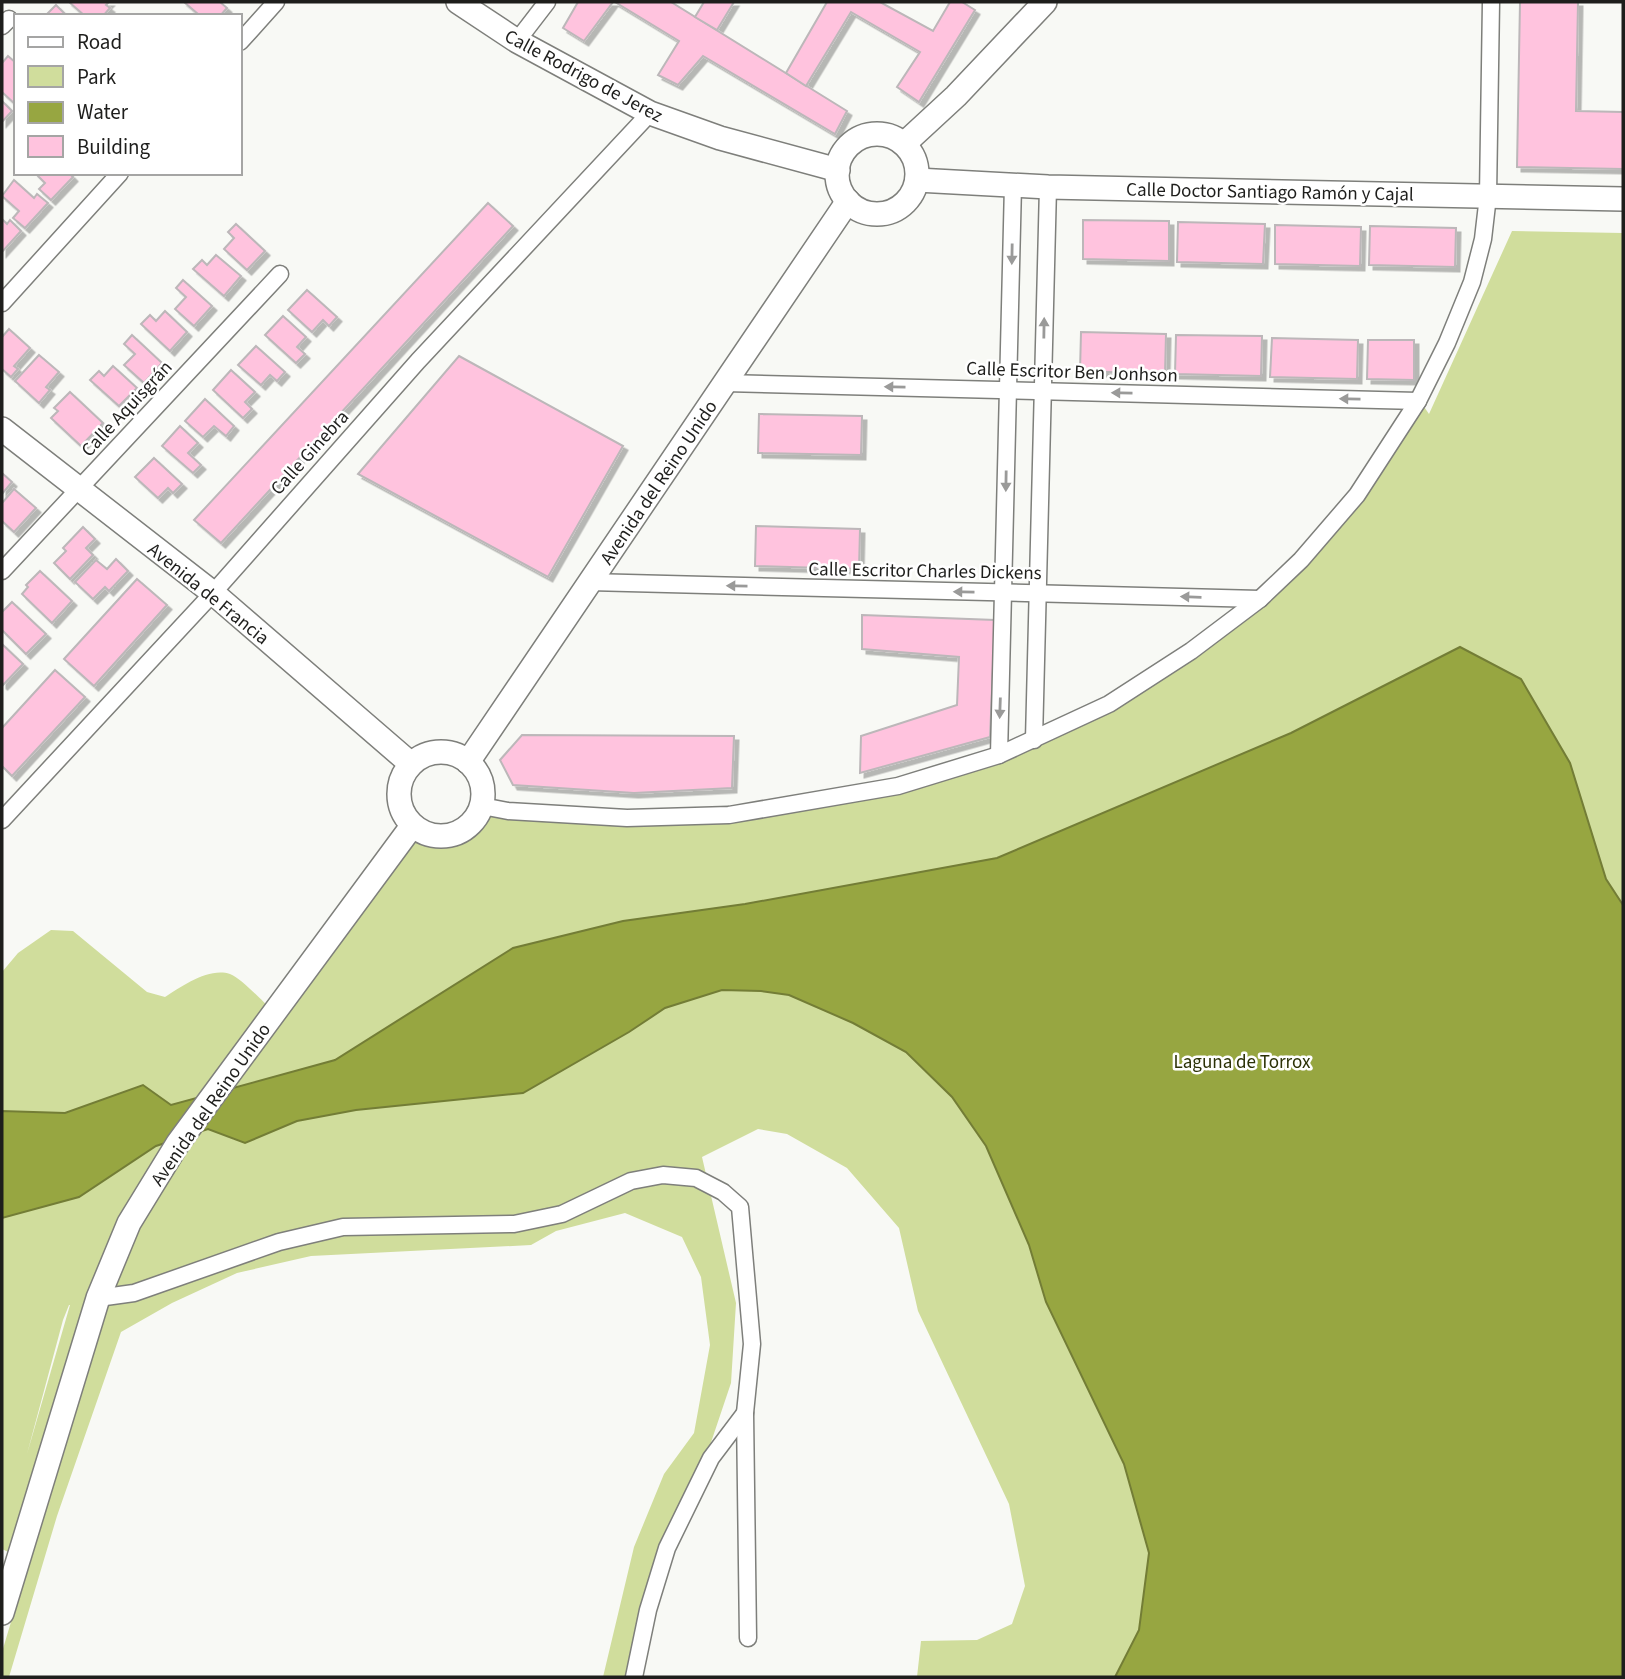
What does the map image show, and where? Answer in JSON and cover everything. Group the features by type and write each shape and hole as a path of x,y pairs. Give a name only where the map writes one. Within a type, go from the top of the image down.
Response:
{"street":[{"path":"242,40 276,2"},
{"name":"Calle Rodrigo de Jerez","path":"458,2 517,41 650,113 720,138 838,170"},
{"path":"517,41 547,2"},
{"path":"904,144 956,96 1045,2"},
{"path":"482,806 508,811 627,818 729,816 898,786 999,755 1109,704 1191,651 1260,599 1301,560 1357,495 1418,401 1447,343 1472,282 1483,239 1488,196 1491,2"},
{"name":"Calle Ginebra","path":"2,820 213,593 418,361 650,113"},
{"path":"881,134 904,144 915,161 917,180 906,203 883,214 870,214 848,201 838,181 838,170 848,147 869,135 881,134"},
{"path":"2,303 118,175"},
{"name":"Calle Doctor Santiago Ramón y Cajal","path":"917,180 1048,187 1623,199"},
{"path":"999,755 1013,185"},
{"path":"1034,740 1048,187"},
{"name":"Avenida del Reino Unido","path":"468,762 848,201"},
{"name":"Calle Aquisgrán","path":"2,571 280,274"},
{"name":"Calle Escritor Ben Jonhson","path":"725,383 1418,401"},
{"name":"Avenida de Francia","path":"2,429 213,593 411,764"},
{"name":"Calle Escritor Charles Dickens","path":"589,582 1260,599"},
{"path":"445,752 468,762 481,782 482,806 475,819 465,829 438,837 424,833 412,825 399,802 399,788 411,764 433,753 445,752"},
{"name":"Avenida del Reino Unido","path":"2,1613 98,1298 129,1223 178,1143 412,825"},
{"path":"98,1298 134,1293 279,1242 343,1227 514,1224 562,1214 631,1181 663,1175 696,1178 723,1192 740,1208 752,1344 745,1413 748,1638"},
{"path":"634,1677 648,1610 667,1548 711,1458 745,1413"}],"green space":[{"name":"Laguna de Torrox","path":"1512,231 1623,233 1623,1677 917,1677 921,1641 977,1640 1012,1624 1025,1586 1009,1504 918,1311 899,1228 847,1168 787,1134 758,1129 702,1157 736,1303 731,1383 632,1677 603,1677 634,1547 664,1474 694,1433 710,1345 701,1277 682,1237 625,1213 556,1231 531,1245 311,1256 237,1273 172,1303 121,1332 57,1516 9,1677 2,1677 2,1652 29,1562 2,1549 2,972 18,953 51,930 73,931 147,992 165,997 205,975 230,974 272,1010 411,827 433,833 452,831 469,821 485,805 729,814 885,788 996,756 1109,701 1258,603 1357,493 1418,398 1429,414","holes":["70,1305 27,1454 63,1320"]}],"water":[{"name":"Laguna de Torrox","path":"1460,647 1521,679 1570,763 1606,879 1623,905 1623,1677 1115,1677 1139,1630 1149,1553 1124,1464 1046,1302 1029,1245 986,1146 952,1097 906,1052 853,1023 789,995 722,990 665,1008 629,1032 523,1093 356,1110 297,1121 245,1143 208,1129 156,1146 79,1197 2,1218 2,1111 65,1113 143,1085 171,1105 335,1060 513,948 623,921 745,904 997,858 1291,733"}],"building":[{"path":"69,2 109,2 106,5 110,8 105,14 83,14"},
{"path":"184,2 220,2 227,8 222,14 198,14"},
{"path":"578,2 613,2 584,41 563,28"},
{"path":"615,2 671,2 847,111 835,134 703,56 678,85 658,75 679,41"},
{"path":"704,2 734,2 717,30 695,17"},
{"path":"827,2 880,2 933,31 950,2 962,2 975,10 919,102 897,87 920,52 851,12 806,86 786,73"},
{"path":"1520,2 1578,2 1576,111 1623,112 1623,169 1517,167"},
{"path":"56,5 65,14 47,14"},
{"path":"8,56 14,61 14,103 2,92 2,63"},
{"path":"2,101 12,111 2,122"},
{"path":"37,175 73,177 51,200 39,189 45,183"},
{"path":"14,180 34,198 37,194 48,203 25,228 13,218 19,211 2,196"},
{"path":"488,203 513,226 221,543 194,520"},
{"path":"2,219 7,224 10,220 21,231 2,252"},
{"path":"1083,220 1169,221 1169,261 1083,259"},
{"path":"1178,222 1265,224 1263,264 1177,262"},
{"path":"236,224 265,251 247,270 224,249 234,238 228,232"},
{"path":"1275,225 1361,227 1360,266 1275,264"},
{"path":"1370,226 1456,228 1455,267 1369,265"},
{"path":"216,255 241,276 224,296 193,269 202,260 207,265"},
{"path":"183,280 212,306 194,326 175,309 186,297 176,288"},
{"path":"307,290 337,317 329,326 323,320 312,332 288,310"},
{"path":"165,311 187,332 170,351 141,324 150,315 156,321"},
{"path":"283,316 306,337 297,347 305,354 296,363 265,335"},
{"path":"9,329 30,348 14,366 18,369 11,377 2,369 2,337"},
{"path":"1081,332 1166,334 1165,374 1080,371"},
{"path":"132,335 162,363 144,383 124,365 135,354 124,344"},
{"path":"1176,335 1262,336 1261,376 1175,374"},
{"path":"1272,338 1358,340 1357,379 1270,377"},
{"path":"1368,340 1414,340 1414,380 1367,379"},
{"path":"256,346 285,372 277,381 270,375 261,385 238,365"},
{"path":"39,355 59,372 46,387 50,390 39,403 15,381"},
{"path":"459,356 623,446 548,577 358,474"},
{"path":"113,366 137,388 119,406 90,380 99,371 104,376"},
{"path":"231,370 255,392 245,402 252,409 243,418 213,390"},
{"path":"70,392 103,423 81,446 51,418 58,411 54,408"},
{"path":"205,399 234,426 226,436 214,426 203,437 185,421"},
{"path":"759,414 862,416 861,455 758,453"},
{"path":"180,426 198,443 188,453 201,465 193,473 162,446"},
{"path":"154,458 182,484 173,493 168,488 158,498 135,477"},
{"path":"2,473 12,482 2,494"},
{"path":"14,489 36,508 14,532 2,521 2,503"},
{"path":"756,526 860,529 859,569 755,566"},
{"path":"83,527 95,539 86,548 93,555 70,579 54,563 66,551 63,548"},
{"path":"116,559 128,571 109,591 105,587 93,599 75,582 96,560 107,569"},
{"path":"40,571 72,601 52,623 22,594 28,587 26,585"},
{"path":"137,579 167,605 94,686 64,659"},
{"path":"12,602 46,634 26,654 2,630 2,612"},
{"path":"862,615 995,620 990,737 860,773 861,736 957,705 959,657 862,649"},
{"path":"2,644 23,664 3,685 2,684"},
{"path":"55,670 85,697 12,776 2,766 2,728"},
{"path":"522,735 734,736 732,788 634,793 513,785 500,760"}]}
